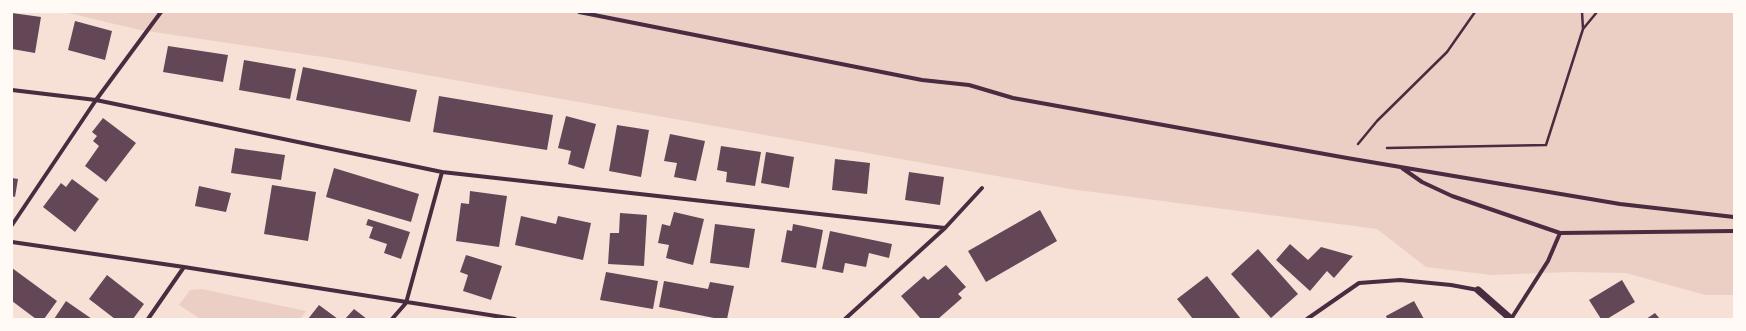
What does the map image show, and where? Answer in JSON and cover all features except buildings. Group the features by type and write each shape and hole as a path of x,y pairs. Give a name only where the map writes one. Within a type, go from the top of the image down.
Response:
{"street":[{"path":"12,225 96,100 161,12"},
{"path":"579,12 922,80 969,85 1013,98 1347,158 1620,204 1734,217"},
{"path":"12,90 96,100 442,172 945,228"},
{"path":"1400,167 1422,182 1452,196 1560,233 1734,231"},
{"path":"392,319 406,303 442,172"},
{"path":"845,319 945,228 982,188"},
{"path":"1307,319 1358,283 1400,280 1451,285 1478,290 1511,319 1548,261 1560,233"},
{"path":"12,242 184,267 515,319"},
{"path":"148,319 184,267"}],"path":[{"path":"1347,158 1377,121 1447,52 1475,12"},
{"path":"1386,148 1546,145 1583,29 1582,12"},
{"path":"1583,29 1597,12"}],"shaded area":[{"path":"64,12 1734,12 1734,295 1705,295 1626,273 1570,272 1491,275 1426,267 1377,229 1070,189 336,59 140,30"},
{"path":"202,289 306,311 300,319 200,319 179,305 190,290"}]}
